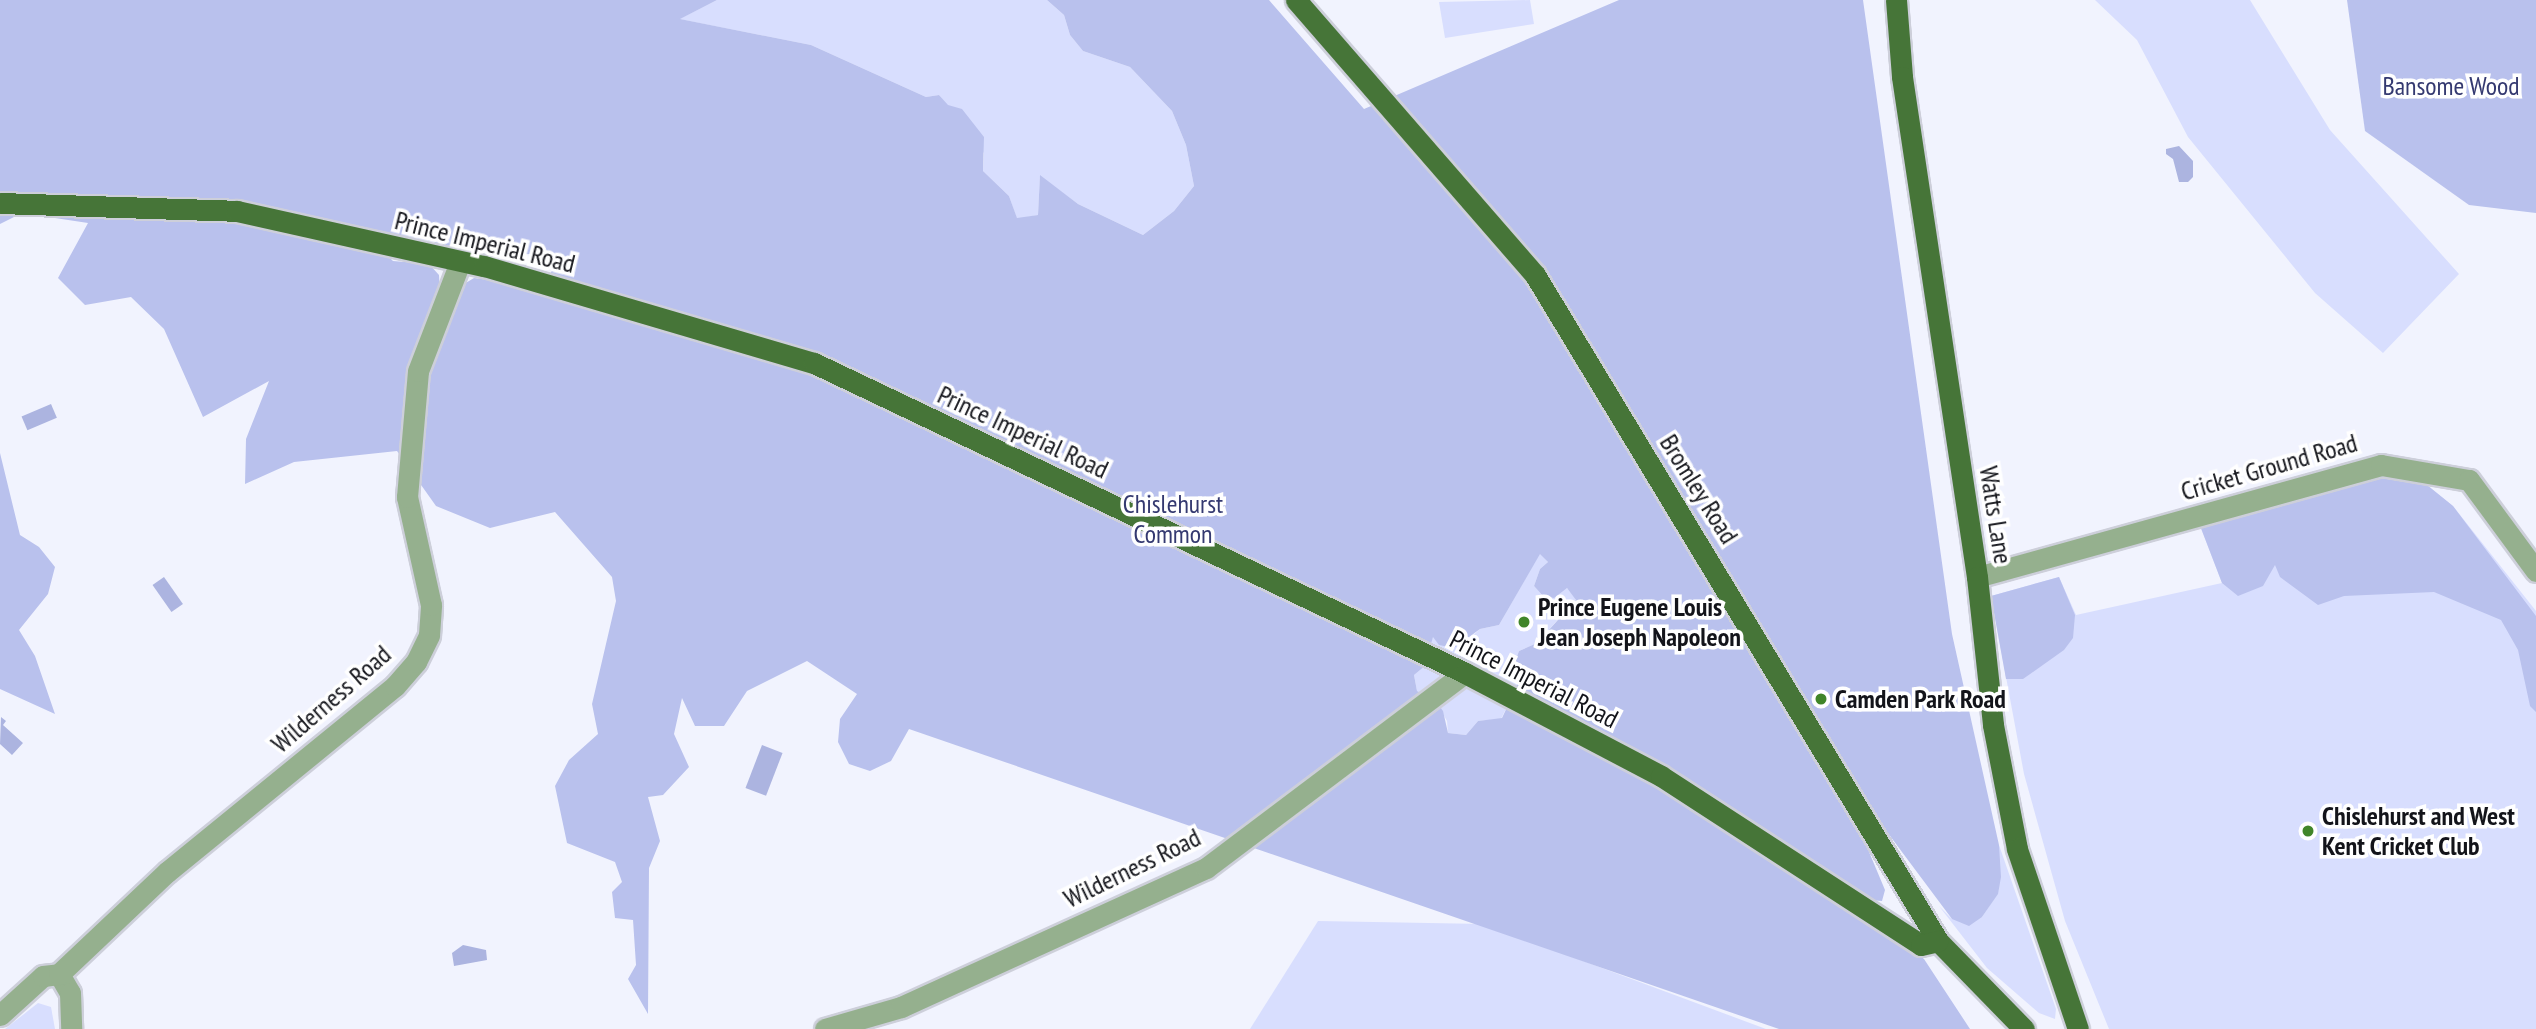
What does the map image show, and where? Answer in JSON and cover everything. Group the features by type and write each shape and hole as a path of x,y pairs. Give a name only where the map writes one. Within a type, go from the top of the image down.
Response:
{"main road":[{"name":"Bromley Road","path":"1296,0 1535,275 1938,941 2024,1029"},
{"name":"Watts Lane","path":"1896,0 1902,77 1977,577 1993,725 2017,849 2078,1029"},
{"name":"Prince Imperial Road","path":"0,203 237,211 460,262 814,363 1465,673 1661,776 1922,945 1938,941"}],"street":[{"name":"Wilderness Road","path":"0,1015 43,976 59,974 167,872 395,686 416,662 429,635 431,605 407,497 418,371 460,262"},
{"name":"Cricket Ground Road","path":"1977,577 2381,465 2469,480 2536,571"},
{"name":"Wilderness Road","path":"825,1029 901,1007 1206,868 1465,673"},
{"path":"59,974 70,993 71,1029"}],"shaded area":[{"path":"717,0 1047,0 1064,15 1070,35 1083,51 1130,67 1172,111 1186,145 1194,186 1174,211 1143,235 1078,204 1040,176 1038,215 1017,219 1009,196 983,171 984,153 939,95 926,97 811,45 679,19"},
{"path":"1530,0 1534,24 1445,38 1439,2"},
{"path":"2095,0 2250,0 2330,130 2459,274 2383,353 2315,293 2188,137 2137,40"},
{"path":"2179,146 2193,161 2193,177 2188,182 2179,182 2173,159 2166,154 2166,149"},
{"path":"51,404 57,418 27,430 22,417"},
{"name":"Chislehurst and West Kent Cricket Club","path":"2380,478 2427,485 2453,506 2536,611 2536,1029 2109,1029 2065,921 2024,774 1991,596 2059,577 2076,615 2222,583 2199,523"},
{"path":"1540,553 1548,562 1540,569 1534,586 1543,596 1567,588 1576,599 1537,643 1519,651 1515,662 1517,686 1501,719 1478,721 1466,735 1448,733 1447,721 1435,700 1417,691 1414,675 1425,666 1433,636 1461,646 1480,629 1499,625"},
{"path":"164,577 183,604 171,612 153,585"},
{"path":"1,717 6,721 3,725 23,743 12,755 0,744"},
{"path":"762,745 783,753 766,796 746,788"},
{"path":"1999,845 2056,1009 2055,1019 2039,1013 1987,968 1939,906 1952,919 1982,917 1998,893"},
{"path":"1318,921 1484,924 1766,1029 1250,1029"},
{"path":"463,945 486,950 487,960 454,966 452,953"},
{"path":"38,1003 51,1007 55,1029 5,1029"}],"green space":[{"name":"Chislehurst Common","path":"0,0 717,0 680,19 811,45 926,97 939,95 948,105 962,109 984,137 983,171 1009,196 1017,218 1038,215 1040,175 1078,204 1143,235 1174,211 1194,186 1186,145 1172,111 1130,67 1083,51 1070,35 1064,15 1047,0 1269,0 1364,109 1619,0 1863,0 1952,634 1999,845 2001,877 1998,894 1982,917 1969,926 1952,919 1852,785 1859,828 1885,890 1882,901 1846,898 1924,959 1970,1029 1779,1029 909,729 891,761 870,771 849,764 838,742 840,719 857,694 807,661 747,691 724,726 695,726 682,698 674,734 689,767 663,795 648,797 660,841 649,868 648,1014 628,979 636,965 633,920 615,918 612,892 622,882 615,862 567,843 555,786 569,760 598,734 592,704 616,601 612,577 555,512 490,528 436,506 397,451 294,462 245,484 246,439 269,381 203,417 164,329 131,297 85,305 58,278 88,223 22,213 0,224","holes":["470,244 491,255 530,254 558,263 536,292 522,284 474,278 464,284 452,305 440,295 439,275 429,264 393,261 383,251","1540,554 1548,562 1540,569 1534,586 1543,596 1554,598 1567,588 1576,600 1537,643 1519,651 1515,662 1517,686 1502,718 1478,721 1466,735 1448,733 1443,711 1435,700 1417,691 1414,675 1425,666 1433,637 1439,645 1454,648 1480,629 1499,625"]},
{"name":"Bansome Wood","path":"2347,0 2536,0 2536,213 2469,205 2365,131"},
{"path":"0,453 20,535 39,547 55,567 48,594 19,630 35,656 55,714 0,689"},
{"path":"2380,478 2427,485 2453,506 2536,616 2536,712 2530,706 2518,650 2501,620 2434,592 2344,596 2318,605 2280,577 2275,565 2263,586 2238,596 2222,583 2199,523"},
{"path":"2059,577 2075,615 2073,638 2064,650 2023,679 2006,679 1991,596"}],"place":[{"name":"Prince Eugene Louis Jean Joseph Napoleon","path":"1524,622"},
{"name":"Camden Park Road","path":"1821,699"},
{"name":"Chislehurst and West Kent Cricket Club","path":"2308,831"}]}
